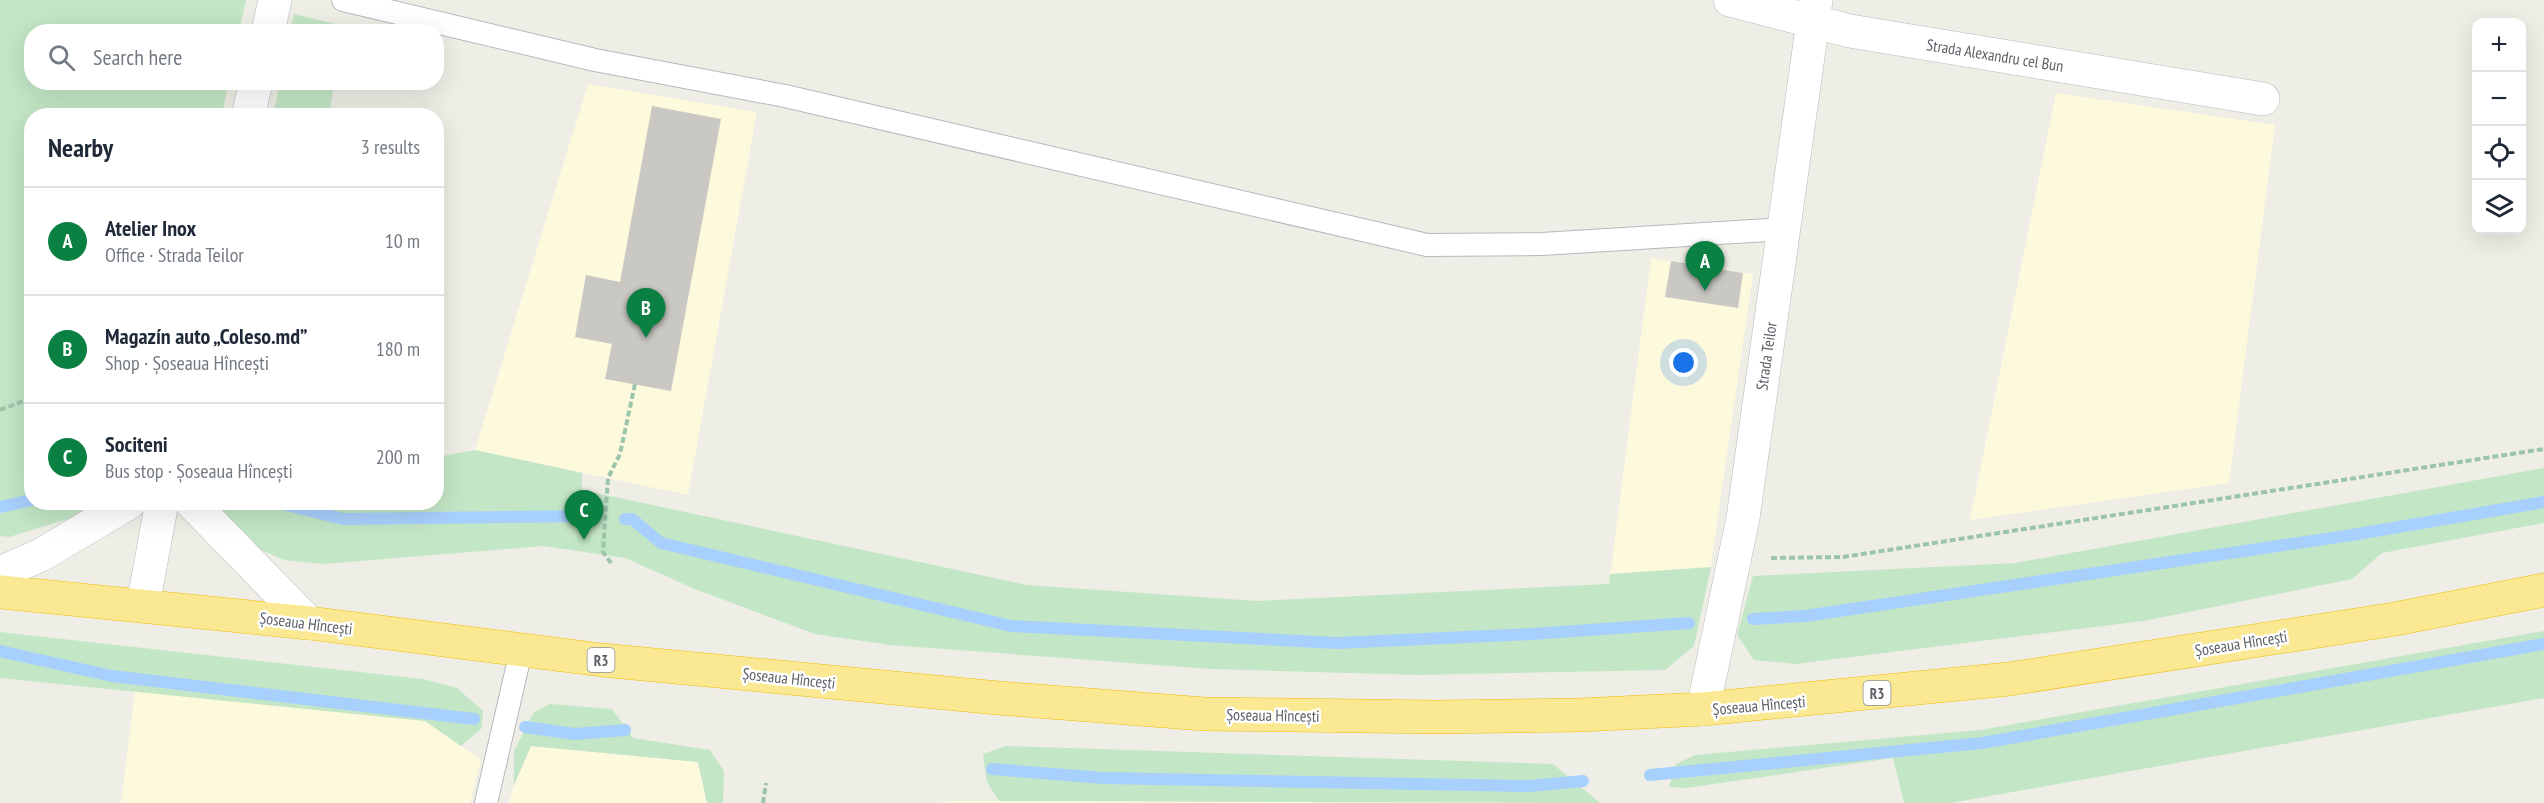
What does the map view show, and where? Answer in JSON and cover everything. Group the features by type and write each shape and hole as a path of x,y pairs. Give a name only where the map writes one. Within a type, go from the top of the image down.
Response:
{"highway":[{"name":"Șoseaua Hîncești","path":"0,592 309,623 521,651 976,696 1204,714 1438,717 1580,715 1703,709 2009,679 2383,621 2544,590"}],"street":[{"path":"270,24 275,0"},
{"name":"Strada Alexandru cel Bun","path":"1730,0 1814,10 1850,31 2263,99"},
{"name":"Strada Teilor","path":"1703,709 1743,518 1814,10"},
{"path":"250,108 254,90"},
{"path":"0,573 42,555 117,510"},
{"path":"143,605 161,510"},
{"path":"199,510 309,623"}],"lane":[{"path":"343,0 444,24"},
{"path":"444,24 595,60 784,96 1427,246 1542,243 1783,229"},
{"path":"486,803 521,651"}],"path":[{"path":"611,563 603,552 608,478 620,454 635,384"},
{"path":"0,410 24,401"},
{"path":"1735,558 1843,557 2544,449"},
{"path":"762,803 766,783"}],"shaded area":[{"path":"588,84 757,112 688,495 475,450"},
{"path":"2056,93 2275,125 2229,483 1970,520"},
{"path":"1651,258 1753,274 1709,578 1609,584"},
{"path":"135,691 425,721 481,760 470,803 121,803"},
{"path":"531,746 698,762 707,803 509,803 514,785"},
{"path":"956,801 1498,801 1500,803 935,803"}],"green space":[{"path":"0,0 246,0 241,24 24,24 24,90 227,90 223,108 24,108 24,510 83,510 68,519 9,537 0,536"},
{"path":"294,14 336,24 292,24"},
{"path":"278,90 333,90 330,108 275,108"},
{"path":"475,450 582,473 582,490 1027,585 1257,601 1609,584 1610,574 1711,567 1694,646 1665,670 1418,675 1211,669 890,645 815,634 695,589 625,558 544,546 324,564 284,560 252,546 222,510 444,510 444,456"},
{"path":"2544,468 2544,523 2382,553 2352,579 2144,621 1795,664 1754,660 1737,635 1753,576 2015,563"},
{"path":"2544,631 2544,698 1950,803 1904,803 1893,758 1686,788 1669,787 1676,764 1695,755 1980,730"},
{"path":"0,632 423,679 457,688 483,711 482,728 461,746 425,721 0,678"},
{"path":"550,704 612,709 633,738 710,750 724,771 723,803 707,803 698,762 531,746 514,785 514,751 534,712"},
{"path":"1006,746 1553,764 1600,803 999,801 987,782 983,754"}],"building":[{"path":"652,106 721,119 671,391 605,379 612,344 575,337 586,275 620,282"},
{"path":"1671,261 1743,273 1738,308 1665,297"}],"waterway":[{"path":"0,507 24,502"},
{"path":"1753,619 1805,616 2352,535 2544,502"},
{"path":"307,510 343,519 586,516"},
{"path":"625,519 632,519 661,543 1011,626 1337,643 1532,634 1689,623"},
{"path":"1650,775 1982,743 2544,644"},
{"path":"0,651 112,676 474,719"},
{"path":"525,727 575,734 625,730"},
{"path":"992,769 1103,778 1529,786 1583,781"}],"place":[{"name":"Atelier Inox","path":"1705,291"},
{"name":"Magazín auto „Coleso.md”","path":"646,338"},
{"name":"Sociteni","path":"584,540"}]}
